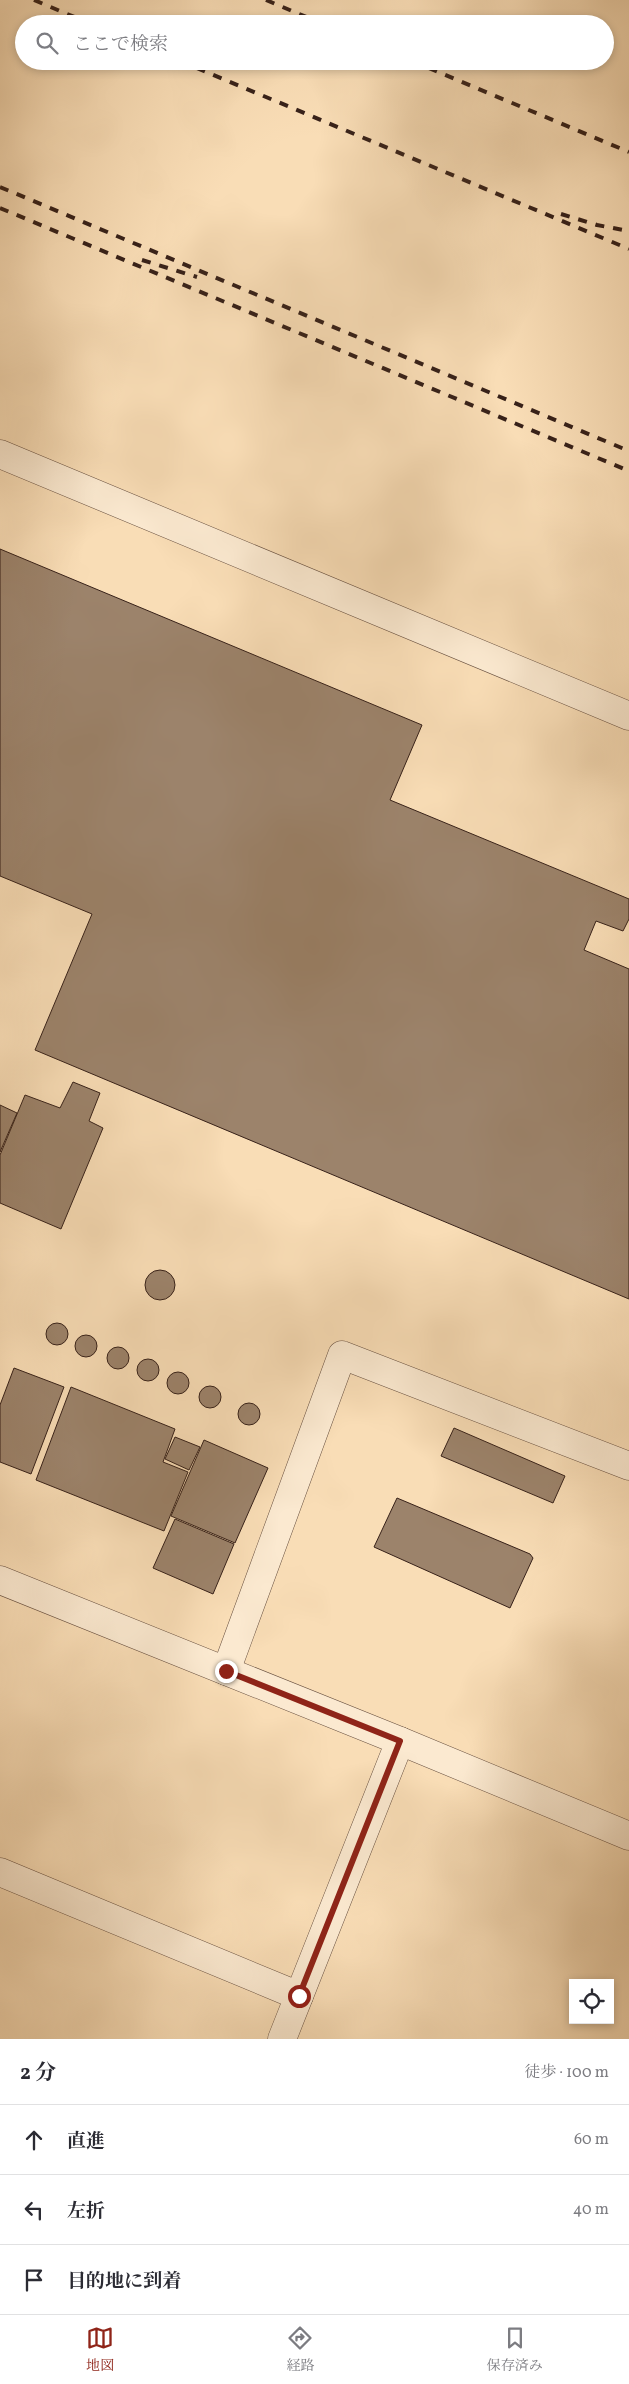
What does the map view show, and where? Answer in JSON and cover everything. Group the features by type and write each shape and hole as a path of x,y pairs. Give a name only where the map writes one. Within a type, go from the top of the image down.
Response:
{"lane":[{"path":"0,454 629,716"},
{"path":"226,1671 342,1355 629,1466"},
{"path":"0,1580 400,1741 629,1836"},
{"path":"282,2039 400,1741"},
{"path":"0,1872 299,1996"}],"building":[{"path":"0,549 422,725 390,800 629,899 629,919 623,931 596,921 584,950 629,969 629,1299 35,1050 92,914 0,876"},
{"path":"73,1082 100,1093 89,1121 103,1128 61,1229 0,1203 0,1155 25,1095 60,1108"},
{"path":"0,1105 17,1113 0,1152"},
{"path":"160,1270 171,1274 175,1285 171,1296 160,1300 149,1296 145,1285 149,1274"},
{"path":"57,1323 65,1326 68,1334 65,1342 57,1345 49,1342 46,1334 49,1326"},
{"path":"86,1335 94,1338 97,1346 94,1354 86,1357 78,1354 75,1346 78,1338"},
{"path":"118,1347 126,1350 129,1358 126,1366 118,1369 110,1366 107,1358 110,1350"},
{"path":"148,1359 156,1362 159,1370 156,1378 148,1381 140,1378 137,1370 140,1362"},
{"path":"14,1368 64,1387 31,1474 0,1462 0,1405"},
{"path":"178,1372 186,1375 189,1383 186,1391 178,1394 170,1391 167,1383 170,1375"},
{"path":"210,1386 218,1389 221,1397 218,1405 210,1408 202,1405 199,1397 202,1389"},
{"path":"71,1387 175,1429 163,1462 188,1472 164,1531 36,1480"},
{"path":"249,1403 259,1410 260,1414 253,1424 249,1425 239,1418 238,1414 245,1404"},
{"path":"454,1428 565,1476 553,1503 441,1456"},
{"path":"175,1437 200,1447 189,1470 165,1459"},
{"path":"204,1440 268,1468 235,1543 171,1516"},
{"path":"397,1498 530,1554 533,1558 510,1608 374,1547"},
{"path":"175,1519 234,1544 213,1594 153,1568"}],"railway":[{"path":"34,0 70,15"},
{"path":"266,0 302,15"},
{"path":"201,70 629,249"},
{"path":"433,70 629,152"},
{"path":"0,187 629,451"},
{"path":"0,208 629,471"},
{"path":"561,214 597,225 629,231"},
{"path":"142,260 197,277"}],"route":[{"path":"226,1671 400,1741 299,1996"}]}
